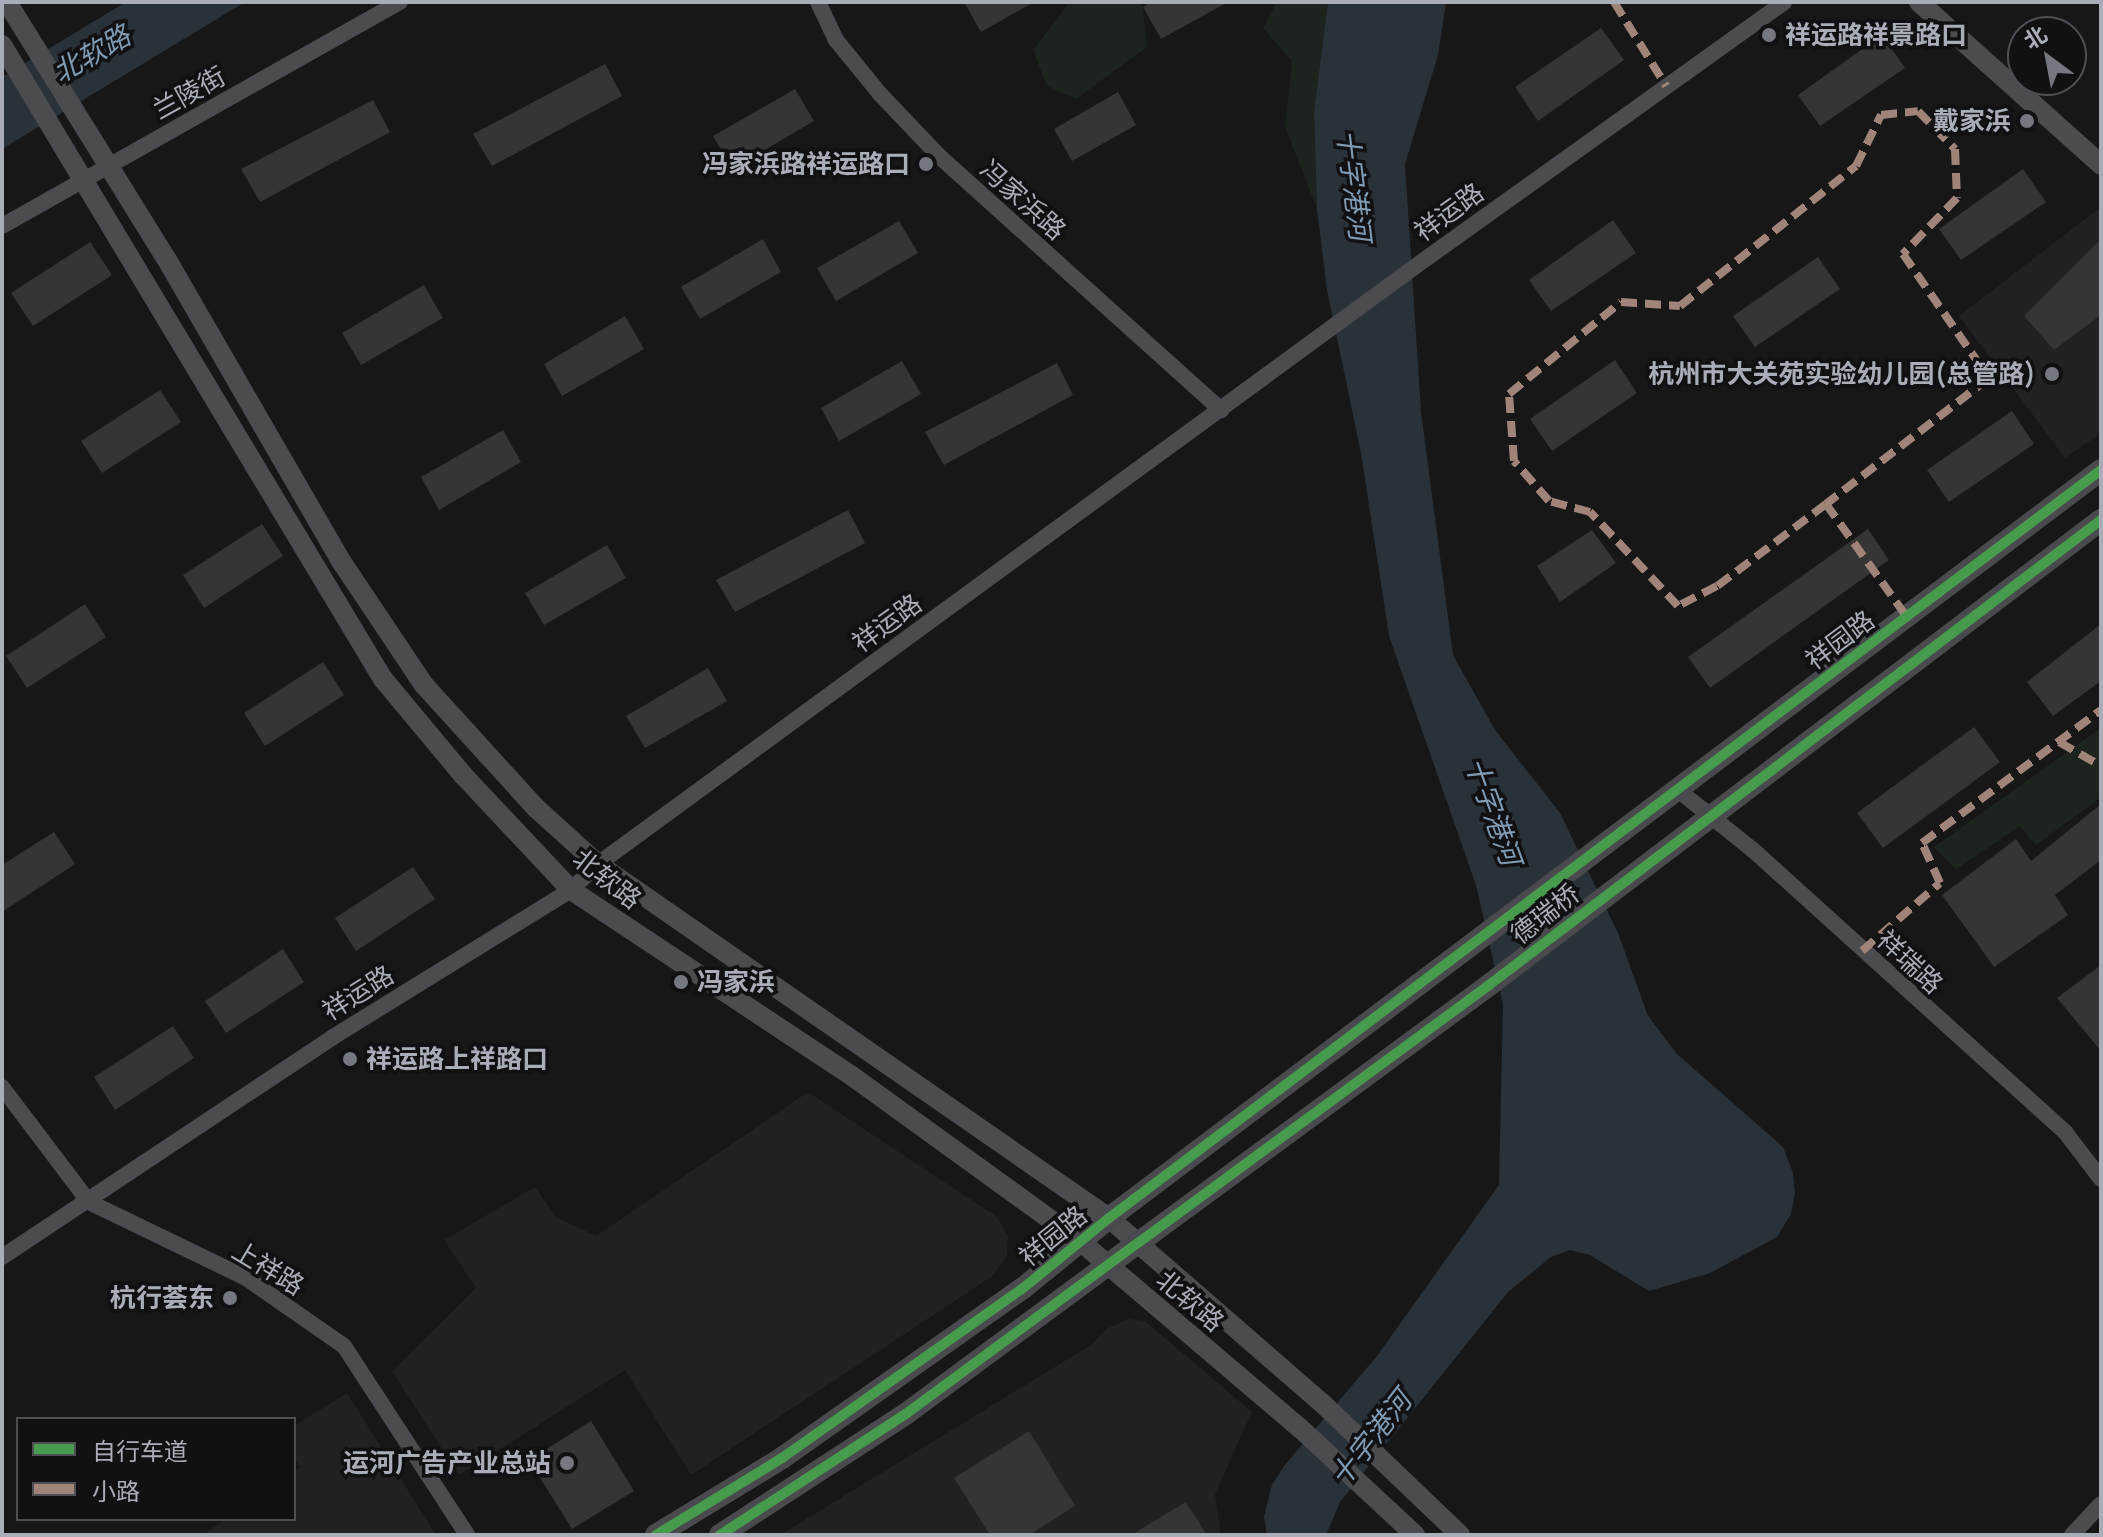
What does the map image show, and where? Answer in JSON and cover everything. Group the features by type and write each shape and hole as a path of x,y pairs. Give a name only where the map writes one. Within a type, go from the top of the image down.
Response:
{"main road":[{"name":"祥园路","path":"1604,844 2101,470"},
{"path":"1710,816 2101,520"},
{"name":"德瑞桥","path":"1489,985 1710,816"},
{"name":"德瑞桥","path":"1465,953 1604,844"},
{"name":"祥园路","path":"656,1535 782,1458 889,1386 1465,953"},
{"name":"祥园路","path":"720,1535 907,1413 1489,985"}],"street":[{"name":"北软路","path":"7,2 108,166 343,564 424,685 536,808 598,864 1109,1218 1322,1403 1460,1535"},
{"name":"兰陵街","path":"2,226 400,2"},
{"name":"冯家浜路","path":"818,2 836,40 880,94 939,156 1221,410"},
{"name":"祥运路","path":"2,1257 333,1037 571,890 598,864 1427,258 1784,2"},
{"path":"1919,2 2101,165"},
{"name":"北软路","path":"6,52 383,679 463,775 571,890 852,1076 1080,1241 1300,1428 1415,1535"},
{"name":"祥瑞路","path":"1678,790 2065,1132 2101,1179"},
{"name":"上祥路","path":"2,1087 89,1202 246,1278 344,1346 467,1535"},
{"path":"2072,1535 2101,1504"}],"shaded area":[{"path":"1070,2 1142,2 1147,47 1076,99 1047,86 1033,50"},
{"path":"1277,2 1328,2 1314,112 1317,209 1285,127 1292,61 1263,28"},
{"name":"杭州市大关苑实验幼儿园(总管路)","path":"2098,209 2101,212 2101,433 2065,458 1959,316"},
{"path":"2101,728 2101,797 2036,845 2020,826 1956,869 1934,847"},
{"path":"808,1092 997,1217 1008,1236 1007,1257 991,1277 691,1475 625,1370 459,1475 392,1371 476,1288 444,1240 535,1187 556,1217 596,1236"},
{"path":"1128,1319 1145,1321 1252,1412 1215,1494 1221,1535 780,1535 1091,1345 1106,1329"},
{"path":"347,1393 436,1535 203,1535 223,1521 296,1521 296,1470 300,1467 296,1461 296,1425"}],"water":[{"path":"126,2 245,2 2,149 2,77"},
{"name":"十字港河","path":"1328,2 1446,2 1438,55 1405,164 1421,412 1453,655 1495,730 1560,813 1618,933 1648,1016 1677,1054 1783,1147 1793,1173 1795,1193 1791,1214 1777,1237 1710,1273 1649,1291 1590,1255 1570,1250 1551,1257 1508,1292 1340,1502 1326,1535 1267,1535 1264,1517 1272,1485 1284,1466 1377,1356 1499,1185 1503,1004 1476,885 1389,636 1361,453 1327,290 1317,209 1314,112"}],"building":[{"path":"964,2 1034,2 981,32"},
{"path":"1152,2 1228,2 1161,39 1143,7"},
{"path":"1601,28 1624,60 1538,121 1515,87"},
{"path":"1882,35 1905,68 1820,126 1798,95"},
{"path":"605,64 622,96 492,166 473,134"},
{"path":"795,89 814,121 732,169 713,136"},
{"path":"1118,92 1136,125 1072,161 1054,129"},
{"path":"373,100 390,132 260,202 241,169"},
{"path":"2023,169 2046,202 1961,260 1939,229"},
{"path":"1613,220 1636,253 1551,311 1529,280"},
{"path":"899,221 918,253 836,301 817,268"},
{"path":"763,239 781,272 700,319 681,287"},
{"path":"2101,239 2101,315 2054,350 2024,316"},
{"path":"90,242 112,275 33,326 11,293"},
{"path":"1818,257 1840,289 1755,347 1733,316"},
{"path":"424,285 443,318 361,365 342,333"},
{"path":"625,316 644,349 562,396 544,364"},
{"path":"1615,360 1637,393 1552,451 1530,419"},
{"path":"902,361 921,394 839,441 821,408"},
{"path":"1057,363 1073,395 944,465 925,432"},
{"path":"160,390 181,422 102,473 81,441"},
{"path":"2012,411 2034,444 1949,502 1927,470"},
{"path":"503,430 521,462 439,510 421,477"},
{"path":"848,510 865,543 735,612 716,580"},
{"path":"262,524 283,556 204,608 183,575"},
{"path":"1868,529 1889,560 1710,688 1688,657"},
{"path":"1592,530 1616,563 1560,602 1537,566"},
{"path":"607,545 626,578 544,625 525,593"},
{"path":"85,604 106,637 27,688 6,656"},
{"path":"2101,624 2101,681 2053,716 2027,682"},
{"path":"323,662 344,695 265,746 244,713"},
{"path":"708,668 727,701 645,748 626,716"},
{"path":"1974,727 2000,762 1883,848 1857,813"},
{"path":"2101,804 2101,860 2055,895 2068,915 1994,967 1942,895 2016,839 2031,861"},
{"path":"54,832 75,864 2,912 2,865"},
{"path":"413,867 435,899 356,951 335,918"},
{"path":"283,949 304,982 226,1033 205,1001"},
{"path":"2101,965 2101,1051 2057,998"},
{"path":"173,1026 194,1058 115,1110 94,1077"},
{"path":"591,1421 634,1491 572,1529 529,1460"},
{"path":"1029,1431 1075,1506 1029,1535 990,1535 954,1478"},
{"path":"1186,1502 1207,1535 1131,1535"}],"marked path":[{"path":"1614,2 1666,86"},
{"path":"1826,504 1717,586 1678,606 1590,512 1549,501 1514,461 1509,394 1621,302 1680,306 1856,166 1881,115 1918,111 1955,149 1957,198 1903,254 1989,378 1826,504 1907,617"},
{"path":"1862,951 1940,883 1922,843 2101,710"},
{"path":"2059,742 2101,766"}],"cycle path":[{"path":"656,1535 782,1458 1022,1289 1109,1218 2101,470"},
{"path":"720,1535 907,1413 1489,985 2101,520"}],"place":[{"name":"祥运路祥景路口","path":"1769,35"},
{"name":"戴家浜","path":"2027,121"},
{"name":"冯家浜路祥运路口","path":"926,164"},
{"name":"杭州市大关苑实验幼儿园(总管路)","path":"2052,374"},
{"name":"冯家浜","path":"681,982"},
{"name":"祥运路上祥路口","path":"350,1059"},
{"name":"杭行荟东","path":"230,1298"},
{"name":"运河广告产业总站","path":"567,1463"}]}
